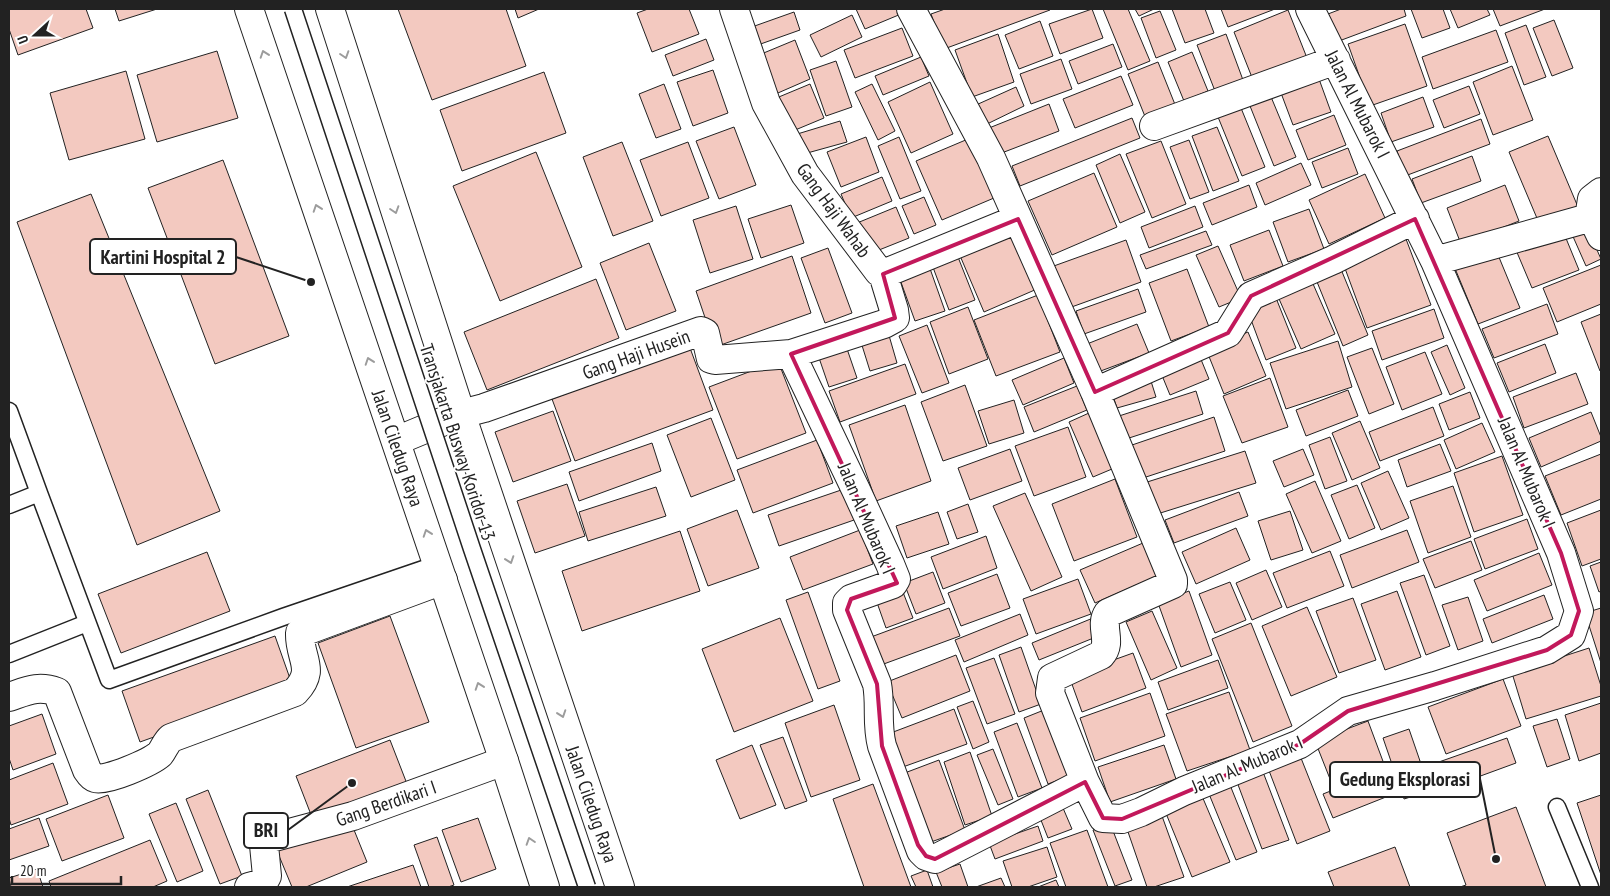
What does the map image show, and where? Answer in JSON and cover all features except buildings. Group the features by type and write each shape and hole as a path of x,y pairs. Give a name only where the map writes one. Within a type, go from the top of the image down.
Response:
{"street":[{"name":"Jalan Ciledug Raya","path":"249,9 545,887"},
{"name":"Jalan Ciledug Raya","path":"330,9 461,414 620,887"},
{"name":"Gang Haji Wahab","path":"734,9 766,103 805,174 879,272 883,274 1018,219"},
{"path":"911,9 991,158 1095,392 1174,583 1108,613 1105,620 1106,650 1101,655 1052,678 1050,693 1085,782"},
{"name":"Jalan Al Mubarok I","path":"791,354 860,498 896,579 893,584 851,599 846,603 847,610 878,684 878,731 882,746 921,851 926,856 935,859 1085,782 1104,818 1122,819 1184,791 1300,744 1348,711 1547,650 1571,635 1579,611 1561,553 1435,261 1310,9"},
{"path":"1154,126 1336,60"},
{"path":"1435,261 1598,215"},
{"path":"1095,392 1228,333 1237,322 1251,296 1333,260 1415,218"},
{"name":"Gang Haji Husein","path":"461,414 484,408 701,331 704,333 709,355 715,360 791,354 884,324 895,318 883,274"},
{"path":"396,441 461,414"},
{"path":"9,697 32,689 46,688 57,692 87,770 92,777 109,777 150,760 160,753 171,738 296,692 304,683 307,674 300,634 440,572"},
{"name":"Gang Berdikari I","path":"249,887 263,883 267,876 264,845 267,839 353,816 504,762"}],"lane":[{"name":"Transjakarta Busway Koridor 13","path":"293,9 472,549 587,887"},
{"path":"9,411 109,680 283,617 440,572"},
{"path":"9,505 39,493"},
{"path":"9,654 87,623"},
{"path":"1557,807 1590,887"}],"highlighted area":[{"path":"1018,219 1095,392 1228,333 1251,296 1415,219 1561,553 1579,611 1571,635 1547,650 1348,711 1300,744 1141,812 1122,819 1103,818 1085,782 935,859 926,856 918,845 882,746 877,684 847,610 851,599 897,583 791,354 895,318 883,274"}],"place":[{"name":"Kartini Hospital 2","path":"311,282"},
{"name":"BRI","path":"352,783"},
{"name":"Gedung Eksplorasi","path":"1496,859"}]}
